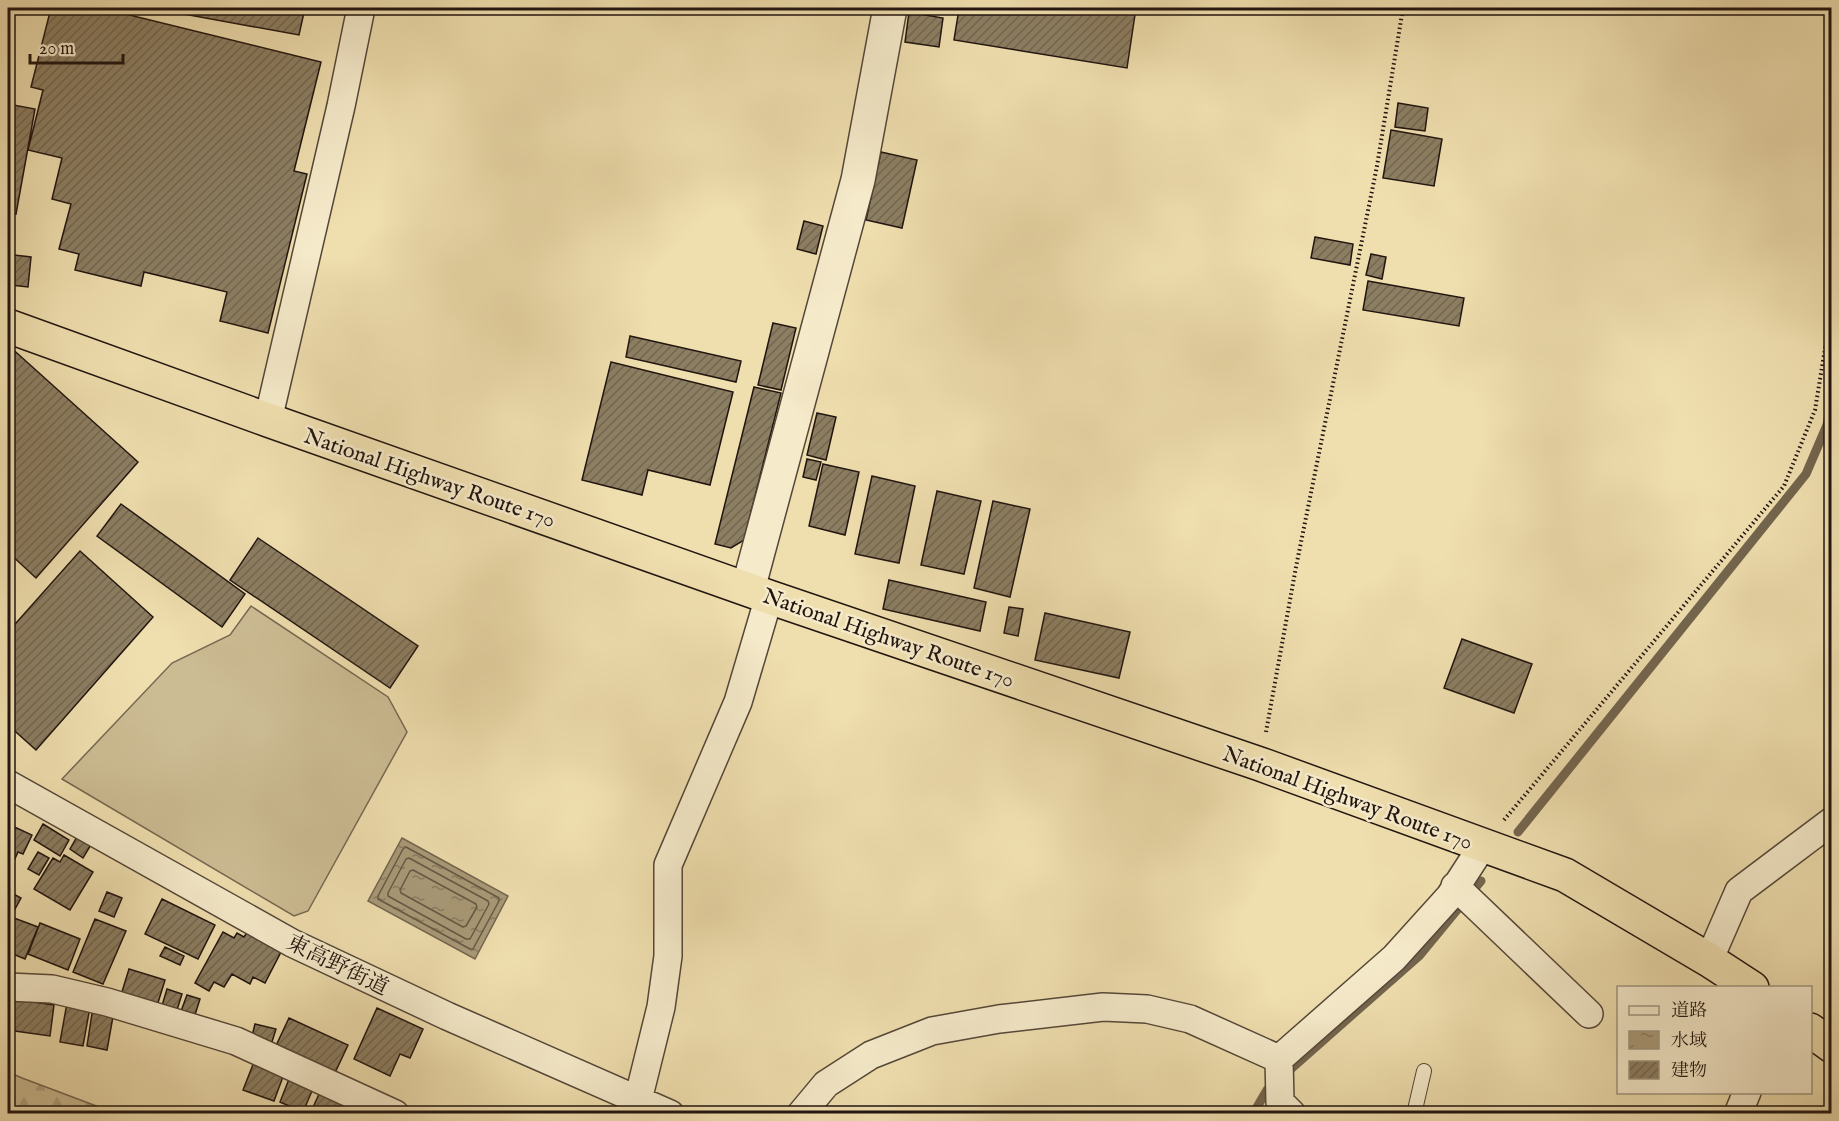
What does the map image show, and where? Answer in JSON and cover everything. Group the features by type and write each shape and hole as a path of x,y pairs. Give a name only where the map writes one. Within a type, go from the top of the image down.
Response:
{"highway":[{"name":"National Highway Route 170","path":"8,326 267,420 759,593 1260,764 1565,875 1750,986"},
{"path":"1812,1031 1832,1046"}],"street":[{"path":"267,420 362,8"},
{"path":"638,1100 661,1007 668,956 668,865 738,702 759,593 858,180 890,8"},
{"name":"東高野街道","path":"11,789 292,943 457,1020 670,1113"},
{"path":"1709,960 1739,891 1832,821"},
{"path":"1279,1059 1394,958 1450,896 1483,845"},
{"path":"1455,886 1589,1014"},
{"path":"8,987 52,990 107,1002 236,1041 395,1113"},
{"path":"801,1113 826,1084 871,1055 932,1031 999,1019 1103,1007 1147,1009 1190,1019 1279,1059"},
{"path":"1279,1059 1281,1110"},
{"path":"1738,1113 1746,1094"}],"lane":[{"path":"1414,1113 1424,1071"}],"path":[{"path":"1260,764 1296,567 1377,166 1403,8"},
{"path":"1483,845 1784,486 1815,410 1832,306"}],"green space":[{"path":"251,606 388,697 407,732 308,911 294,916 62,779 172,663 230,635"},
{"path":"8,1072 22,1078 115,1113 8,1113"}],"water":[{"path":"402,838 508,896 475,959 368,901"}],"building":[{"path":"51,8 101,8 321,62 294,171 307,174 268,333 220,321 227,292 144,272 141,286 75,270 79,254 59,249 71,204 52,199 62,158 28,150 43,90 31,87"},
{"path":"151,8 305,8 299,35"},
{"path":"952,8 1136,8 1127,68 954,40 959,9"},
{"path":"909,12 943,18 939,47 905,42"},
{"path":"1398,103 1428,108 1425,131 1395,127"},
{"path":"8,104 35,109 16,214 8,212"},
{"path":"1391,130 1442,139 1434,186 1383,178"},
{"path":"881,152 917,160 902,228 866,220"},
{"path":"804,221 823,226 816,254 797,249"},
{"path":"1315,237 1353,244 1350,265 1311,258"},
{"path":"1371,254 1386,257 1382,279 1366,275"},
{"path":"14,255 31,257 28,287 11,285"},
{"path":"1368,281 1464,298 1459,326 1363,310"},
{"path":"773,323 796,328 781,390 758,385"},
{"path":"630,336 741,361 736,382 626,357"},
{"path":"8,345 138,462 36,578 8,552"},
{"path":"611,362 733,392 710,485 648,470 642,495 582,480"},
{"path":"754,387 781,393 744,540 731,548 715,544"},
{"path":"817,413 836,417 826,460 807,455"},
{"path":"807,459 821,462 816,480 803,477"},
{"path":"823,464 859,472 845,535 809,526"},
{"path":"872,476 915,486 899,563 855,554"},
{"path":"937,491 981,501 964,574 921,565"},
{"path":"993,501 1030,509 1010,597 974,588"},
{"path":"121,504 245,594 222,627 97,536"},
{"path":"258,538 418,646 390,688 230,580"},
{"path":"80,551 153,617 36,750 8,725 8,632"},
{"path":"889,580 986,602 980,631 883,609"},
{"path":"1009,607 1023,609 1018,636 1004,633"},
{"path":"1045,613 1130,632 1119,678 1035,660"},
{"path":"1462,639 1532,664 1514,713 1444,688"},
{"path":"8,824 32,835 23,854 18,852 9,872 8,871"},
{"path":"43,824 69,840 60,856 34,840"},
{"path":"78,835 92,843 83,858 70,849"},
{"path":"38,852 49,858 39,875 28,869"},
{"path":"64,855 93,872 70,910 34,889 53,858 60,862"},
{"path":"8,891 21,898 8,922"},
{"path":"107,892 122,898 114,917 99,911"},
{"path":"162,899 215,925 198,959 145,934"},
{"path":"14,918 38,927 25,959 8,952 8,934"},
{"path":"95,919 126,931 103,984 73,972"},
{"path":"40,923 80,939 68,970 28,954"},
{"path":"248,931 282,950 265,983 253,977 250,984 232,974 224,987 214,982 209,991 195,983 223,932 234,938 237,933 244,937"},
{"path":"165,947 184,956 180,965 160,956"},
{"path":"129,969 165,980 157,1006 121,995"},
{"path":"167,989 182,994 176,1013 161,1009"},
{"path":"187,995 200,999 194,1018 180,1014"},
{"path":"13,999 54,1005 50,1036 8,1030"},
{"path":"67,1003 90,1007 83,1046 60,1042"},
{"path":"93,1007 114,1011 107,1050 87,1046"},
{"path":"377,1008 423,1029 410,1058 400,1054 390,1076 354,1059"},
{"path":"289,1018 348,1045 333,1077 274,1050"},
{"path":"255,1024 276,1029 271,1045 251,1040"},
{"path":"254,1062 284,1074 274,1101 243,1090"},
{"path":"291,1074 315,1084 303,1112 280,1102"},
{"path":"320,1092 347,1104 342,1114 310,1114"}],"waterway":[{"path":"1518,832 1806,474 1827,425 1832,400"},
{"path":"1285,1074 1420,955 1481,881"},
{"path":"1253,1114 1267,1090 1274,1084"}]}
